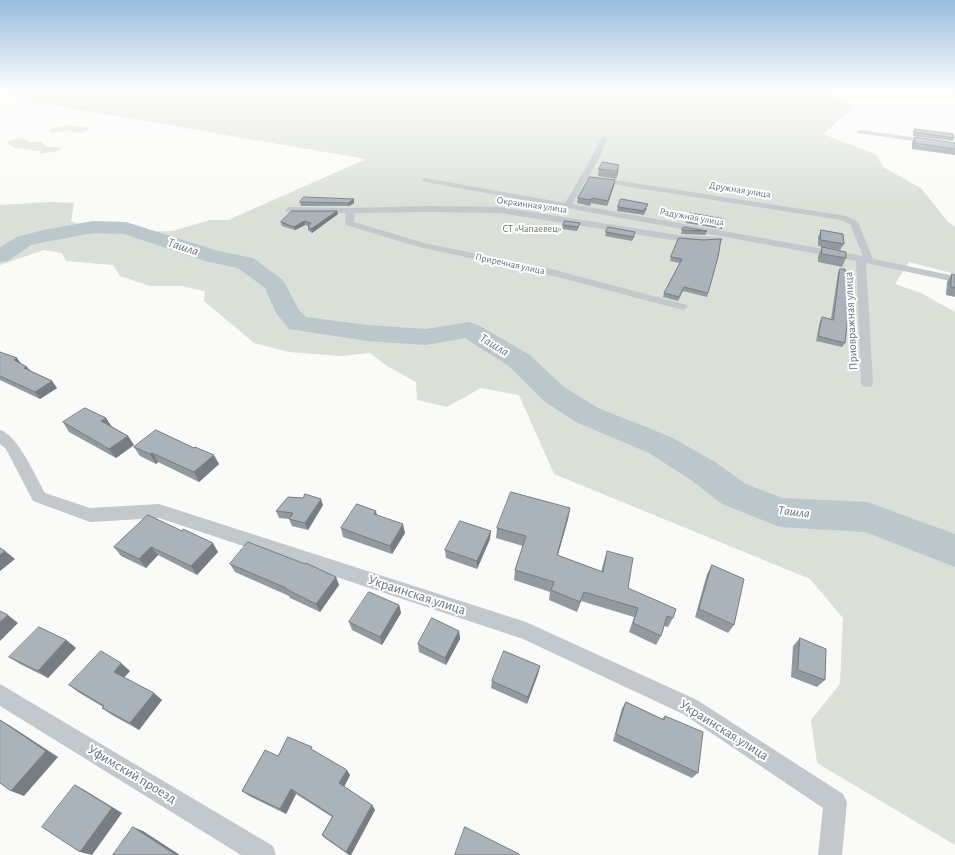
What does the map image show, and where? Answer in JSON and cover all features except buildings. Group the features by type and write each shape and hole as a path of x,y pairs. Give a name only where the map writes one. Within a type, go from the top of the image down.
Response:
{"street":[{"path":"860,132 955,145"},
{"path":"567,206 604,138"},
{"name":"Дружная улица","path":"583,177 842,218 854,222 865,259"},
{"name":"Радужная улица","path":"425,180 865,259 955,279"},
{"name":"Окраинная улица","path":"290,210 500,210 678,238 703,240 745,238"},
{"name":"Приречная улица","path":"351,211 350,224 422,245 555,273 683,307"},
{"name":"Приовражная улица","path":"865,259 867,382"},
{"name":"Украинская улица","path":"0,434 11,446 39,496 90,515 159,510 526,631 690,706 835,802 830,855"},
{"name":"Уфимский проезд","path":"0,694 264,855"}],"green space":[{"path":"50,129 90,129 81,133 72,132 71,130 52,133"},
{"name":"СТ «Чапаевец»","path":"191,129 829,129 823,134 877,155 883,167 921,188 948,222 955,227 955,274 909,262 895,284 921,293 955,312 955,845 817,763 811,720 840,684 843,618 810,579 554,474 519,395 481,388 447,407 417,400 416,382 387,366 370,353 341,356 289,352 254,343 204,301 205,291 181,286 150,286 120,276 113,265 66,261 62,253 44,250 0,265 0,205 50,202 74,203 71,221 103,233 173,231 210,220 228,220 366,159"},
{"path":"21,138 30,143 41,141 47,147 61,147 58,151 39,154 41,151 14,148 6,142"}],"waterway":[{"name":"Ташла","path":"0,256 24,241 43,236 93,227 126,228 213,256 245,263 275,285 288,313 298,324 367,333 426,337 469,330 520,361 554,394 587,415 660,445 703,471 734,494 780,512 867,517 955,551"}]}
